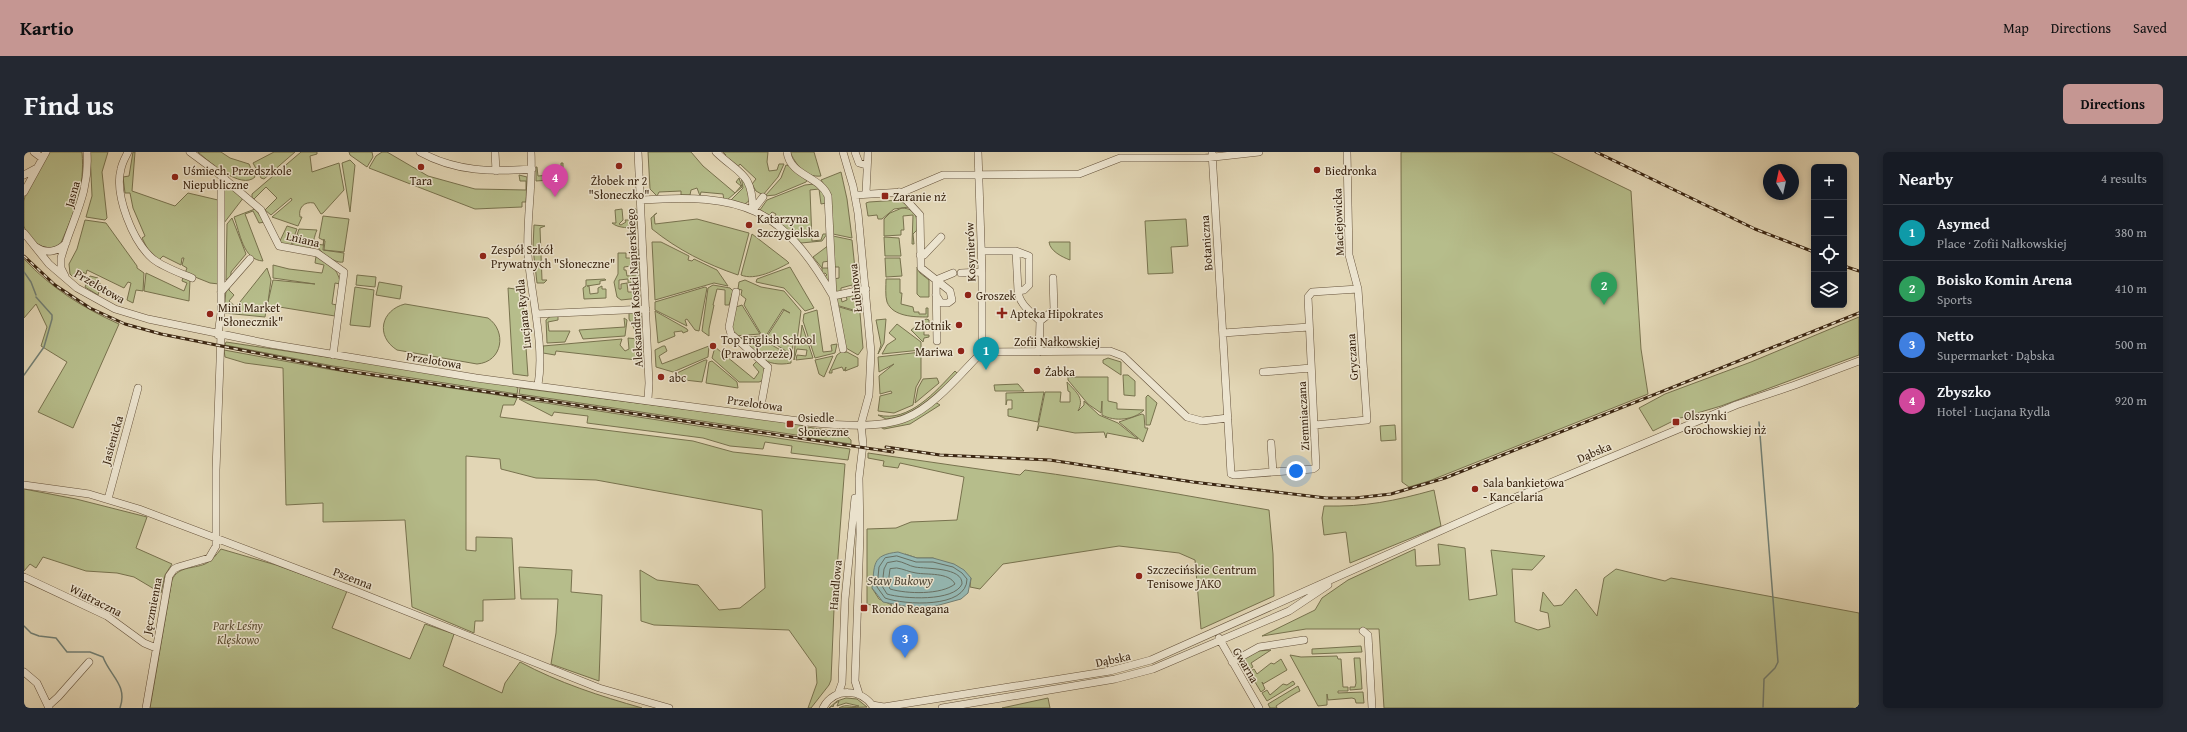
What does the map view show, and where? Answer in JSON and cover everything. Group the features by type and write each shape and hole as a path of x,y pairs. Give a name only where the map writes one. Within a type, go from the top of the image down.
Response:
{"street":[{"path":"34,152 42,158"},
{"name":"Jasna","path":"73,285 66,278 60,266 61,256 86,188 87,152"},
{"path":"128,152 120,170 120,184 122,201 138,240 154,260 192,278"},
{"name":"Lniana","path":"190,152 264,212 279,246 317,253 344,272 333,355"},
{"path":"420,152 448,164 474,170 496,171 532,169"},
{"path":"495,152 496,171"},
{"name":"Lucjana Rydla","path":"531,152 532,169 528,253 536,314 538,385"},
{"name":"Aleksandra Kostki Napierskiego","path":"638,152 649,383 648,399"},
{"path":"716,152 749,182 752,191 753,210"},
{"path":"787,152 789,159 796,169 821,184 828,196 833,296 843,349"},
{"name":"Łubinowa","path":"843,152 855,195 871,346 871,373 868,398 861,424"},
{"path":"855,152 859,163 866,166"},
{"path":"866,193 866,166 868,152"},
{"name":"Kosynierów","path":"978,152 982,272 982,352"},
{"path":"855,195 866,193 899,192 940,175 1079,174 1089,172 1130,155 1212,155 1259,152"},
{"name":"Maciejowicka","path":"1347,152 1349,255 1358,289"},
{"name":"Botaniczna","path":"1212,155 1231,474"},
{"path":"24,176 31,172 42,158"},
{"path":"24,192 42,158"},
{"path":"216,537 221,292 221,189 225,179"},
{"path":"899,192 920,215 920,255 922,269 950,291 952,300 948,303 941,303 936,295"},
{"path":"753,210 764,197"},
{"path":"641,200 698,198 734,204 753,210 778,226 803,249 833,296"},
{"name":"Przelotowa","path":"24,233 49,264 73,285 109,306 126,313 220,335 333,355 538,385 806,422 861,424"},
{"path":"920,255 924,255 941,238"},
{"path":"31,242 40,250 50,251 60,248 67,241"},
{"path":"981,251 1016,251 1028,254 1029,285 1024,290 1018,291"},
{"path":"1016,251 1018,291 1022,303 1040,321 1039,352"},
{"path":"221,292 250,259"},
{"path":"936,280 957,273 982,272"},
{"path":"1040,321 1054,310 1053,278"},
{"path":"936,280 937,341"},
{"path":"833,296 866,289"},
{"name":"Ziemniaczana","path":"1231,474 1313,469 1316,467 1309,327 1309,293 1316,291 1358,289"},
{"name":"Gryczana","path":"1315,425 1367,420 1358,289"},
{"path":"736,292 729,329 735,339 768,367 762,400"},
{"path":"536,314 646,309"},
{"path":"1223,333 1309,327"},
{"path":"861,424 893,422 913,415 935,399 982,352"},
{"name":"Zofii Nałkowskiej","path":"982,352 1117,353 1123,356 1187,417 1202,421 1228,418"},
{"name":"Dąbska","path":"873,706 884,707 1126,668 1158,658 1514,498 1717,413 1859,361"},
{"name":"Ziemniaczana","path":"1263,372 1312,368"},
{"name":"Jasienicka","path":"108,499 138,388"},
{"name":"Handlowa","path":"838,694 842,683 844,599 863,444 861,424"},
{"path":"1271,443 1273,472"},
{"name":"Handlowa","path":"859,478 860,534 855,684 859,694"},
{"name":"Pszenna","path":"24,485 73,491 108,499 216,537 599,688 669,708"},
{"name":"Jęczmienna","path":"146,708 171,572 178,567 209,558 216,546 216,537"},
{"name":"Dąbska","path":"942,708 1128,676 1160,667 1288,611 1342,575"},
{"name":"Wiatraczna","path":"24,577 108,616 144,643 156,648"},
{"path":"1363,631 1368,635 1372,708"},
{"name":"Gwarna","path":"1216,632 1259,708"},
{"path":"1232,662 1258,647 1304,640"},
{"path":"24,672 37,683 48,707 89,662"},
{"path":"823,708 828,700 838,694 848,692 859,694 873,706"}],"green space":[{"path":"49,152 82,152 83,165 78,199 71,220 61,243 56,247 50,248 39,245 34,241 26,232 24,226 24,201 27,190"},
{"path":"90,152 108,152 102,172 107,218 105,220 86,217 92,196"},
{"path":"133,152 135,152 132,191 175,206 188,193 218,200 219,284 210,283 185,273 187,268 182,265 184,258 182,258 181,265 163,256 159,260 147,248 142,238 145,236 133,208 130,193 125,193 123,177 129,176"},
{"path":"198,152 221,152 230,158 249,164 255,177 249,180 242,180 234,177 217,168"},
{"path":"274,152 295,152 264,179 261,178 253,163"},
{"path":"301,152 317,152 317,154 310,156 312,172 339,163 344,190 321,214 314,203 307,203 302,206 300,217 302,217 298,226 272,217 292,200 291,198 271,215 265,210 277,198 266,187 254,199 252,198 252,194"},
{"path":"349,152 372,152 373,157 367,167 350,155"},
{"path":"382,152 387,152 428,176 475,189 526,190 526,181 520,181 519,175 527,177 526,202 522,202 522,207 475,209 369,168 376,156"},
{"path":"648,152 691,152 703,166 735,193 741,186 736,182 739,178 742,187 727,200 724,200 723,194 701,192 700,196 697,188 691,190 690,195 681,195 681,191 659,192 657,196 650,189"},
{"path":"723,152 768,152 767,162 769,171 777,170 779,164 784,164 778,177 763,195 756,191 752,184 756,179 740,164 737,168 729,162 731,160 724,157 726,155"},
{"path":"790,152 814,152 821,176 810,175 801,169"},
{"path":"1401,152 1551,152 1631,191 1641,349 1648,394 1429,481 1409,487 1402,482"},
{"path":"350,160 355,165 350,212 342,163"},
{"path":"561,163 563,163 563,179 536,181 536,167 538,176 550,175 551,168 553,167 555,175 561,175"},
{"path":"786,165 790,166 808,179 806,182 775,195 765,196 781,178"},
{"path":"841,172 847,199 852,238 833,234 829,192 821,180"},
{"path":"741,176 745,179 750,200 745,204 730,201 743,188"},
{"path":"814,184 822,187 826,203 821,204 819,189 810,190 812,241 821,240 823,234 827,234 822,241 801,243 774,218 776,214 772,212 769,215 760,210 767,200 805,185"},
{"path":"229,185 244,197 224,223 224,186"},
{"path":"900,200 909,207 894,209 882,219 878,219 877,215 868,216 866,203"},
{"path":"902,208 911,210 915,214 917,230 913,234 914,244 912,244 913,215 903,216 904,230 901,230 901,235 884,236 884,219 890,213"},
{"path":"255,209 265,222 259,223 253,211 245,214 263,261 251,256 243,245 234,217"},
{"path":"622,209 623,220 619,224 621,225 626,222 625,220 633,220 633,209 636,209 637,229 621,227 612,223 616,223 615,210"},
{"path":"654,215 655,224 697,219 749,233 738,275 693,256 662,237 652,229 651,218"},
{"path":"323,216 349,219 344,252 324,250 325,241 319,238"},
{"path":"232,218 246,254 231,272 231,277 226,280 227,224"},
{"path":"1186,219 1188,246 1171,247 1173,273 1148,274 1145,221"},
{"path":"85,220 106,223 137,268 144,273 143,291 136,290 133,303 127,300 131,283 128,282 124,288 87,270 86,274 78,269 73,277 70,274 69,264 77,249"},
{"path":"534,225 545,226 540,228 542,280 547,280 544,283 537,283 533,248"},
{"path":"287,226 297,229 290,247 279,243"},
{"path":"299,229 317,230 312,245 309,249 291,247 295,239 299,241 302,237 297,235"},
{"path":"752,234 789,263 759,276 753,277 741,275"},
{"path":"833,236 852,240 857,288 853,289 852,285 841,288 841,292 835,291 834,279 839,278 839,267 834,267"},
{"path":"884,237 899,238 901,256 885,256"},
{"path":"324,239 323,250 344,253 343,262 332,259 320,250 317,244 323,245"},
{"path":"652,242 661,242 689,256 688,260 692,261 694,259 717,270 728,286 714,283 655,300"},
{"path":"1049,242 1070,242 1070,260 1054,251"},
{"path":"829,245 830,261 823,262 822,268 813,257"},
{"path":"635,249 638,249 639,265 624,267 624,270 626,270 627,276 636,275 636,267 639,266 639,282 628,283 628,279 619,280 619,289 621,289 621,284 627,283 628,292 637,292 637,283 639,283 640,298 621,300 617,297 614,282 618,274 618,253 626,253 626,258 635,258"},
{"path":"316,256 329,263 338,275 340,284 335,283 332,304 337,305 335,316 267,305 265,317 224,313 226,290 229,287 229,290 234,295 229,301 236,307 267,268 271,280 268,302 273,280 315,284 273,278 273,265 289,269 322,273 324,265 315,263"},
{"path":"885,258 900,258 902,276 886,277"},
{"path":"24,259 56,288 80,304 119,324 73,428 38,412 67,362 41,346 47,327 36,304 24,318"},
{"path":"790,267 814,308 805,311 784,288 756,282 757,279"},
{"path":"917,267 920,273 929,280 929,297 920,297 917,294"},
{"path":"822,268 830,268 828,283 824,277 827,275 825,273 822,274"},
{"path":"146,273 184,291 187,283 182,281 183,277 190,280 189,301 144,291"},
{"path":"357,275 376,277 375,287 356,285"},
{"path":"90,276 98,278 96,282 101,284 98,295 85,287"},
{"path":"886,279 900,279 900,293 902,293 901,304 913,307 914,312 919,312 919,314 926,314 926,308 928,308 928,317 905,315 894,311 886,300"},
{"path":"586,280 606,280 600,281 600,284 587,286 589,286 590,294 598,293 598,288 602,286 602,289 606,289 606,298 584,299 583,288 586,286"},
{"path":"745,280 761,287 784,291 801,311 797,341 793,344 792,355 766,338 784,310 790,313 783,309 764,339 744,305 746,299 741,295 742,290 738,289 739,282"},
{"path":"379,282 402,286 400,299 376,295"},
{"path":"713,285 730,288 733,291 729,305 725,305 725,290 717,289 713,305 709,336 702,331 708,288"},
{"path":"355,287 374,290 370,327 350,325"},
{"path":"705,287 707,288 699,331 695,330 687,319 685,320 687,326 655,310 655,302"},
{"path":"508,288 522,290 528,376 513,374"},
{"path":"858,292 860,312 836,305 837,299 841,297 842,302 847,300 846,295"},
{"path":"405,304 488,318 498,330 500,338 497,352 486,362 477,364 397,350 386,338 384,324 386,318 391,312 397,307"},
{"path":"742,305 760,334 734,336 731,330 736,307"},
{"path":"836,306 860,313 863,348 858,355 846,348"},
{"path":"817,310 823,352 832,351 831,345 837,344 835,353 815,358 803,321 804,314"},
{"path":"655,311 688,331 683,333 682,331 674,332 675,336 658,343"},
{"path":"629,312 641,312 642,343 629,319"},
{"path":"553,314 558,314 558,320 548,322 549,331 570,331 565,342 547,343 546,320"},
{"path":"1859,317 1859,355 1721,406 1677,419 1653,431 1639,408 1665,394 1751,362"},
{"path":"624,318 627,320 625,336 583,339 579,330 625,327"},
{"path":"886,319 884,343 878,354 881,345 876,320"},
{"path":"926,319 929,320 929,325 924,326 924,335 929,335 929,337 924,338 923,342 911,330"},
{"path":"897,324 921,342 921,350 882,354 887,345 896,339 889,333"},
{"path":"802,325 813,358 796,360 797,355 806,356 807,350 797,349 794,360 795,345 800,342"},
{"path":"761,336 763,340 791,356 791,363 782,364 767,362 737,338"},
{"path":"628,338 638,339 643,347 643,365 637,365 637,360 556,351 555,355 543,353 543,346 622,339 620,345 625,351 629,349"},
{"path":"226,342 513,385 518,388 517,394 333,366 225,345"},
{"path":"665,346 667,351 659,356 662,364 709,346 708,357 673,372 656,367 655,350"},
{"path":"715,347 754,379 759,372 753,365 757,361 764,368 764,380 759,382 739,382 712,358"},
{"path":"224,350 333,370 517,398 514,405 503,405 500,417 693,441 733,452 845,464 834,609 831,680 829,685 811,708 808,708 817,683 816,668 789,630 654,625 641,621 640,570 657,580 698,585 719,610 740,608 765,588 762,510 596,480 536,478 501,469 500,459 466,456 466,550 476,551 476,537 512,538 515,599 483,600 483,621 475,621 474,633 412,607 405,520 323,522 323,503 286,505 283,368 245,363 225,357"},
{"path":"841,352 847,352 858,358 858,366 845,371 846,367 844,371 842,367 832,370 832,373 829,373 837,355"},
{"path":"921,352 921,378 916,387 913,405 894,413 878,411 880,396 892,393 891,391 880,394 879,376 894,364 879,372 878,357"},
{"path":"833,356 824,377 819,374 815,360"},
{"path":"1108,358 1121,362 1121,375 1103,363 1103,360"},
{"path":"707,360 702,382 676,379 677,373"},
{"path":"712,361 737,382 738,388 706,383 709,362"},
{"path":"955,371 957,373 934,396 916,408 897,417 886,419 878,415 889,416 911,410 921,404"},
{"path":"1123,375 1128,375 1135,381 1135,396 1124,395"},
{"path":"1068,377 1108,377 1108,401 1117,403 1117,409 1144,410 1135,416 1124,419 1113,419 1102,415 1102,401 1101,413 1088,404 1068,380"},
{"path":"937,378 939,383 915,403 918,388 923,379"},
{"path":"1067,382 1080,399 1078,411 1084,405 1084,401 1099,415 1118,423 1138,439 1107,433 1106,438 1104,432 1075,433 1039,426 1037,431 1045,392 1061,392 1060,402 1070,402 1070,392 1068,391"},
{"path":"1018,384 1024,391 995,391 994,385"},
{"path":"520,388 770,420 805,426 803,436 519,394"},
{"path":"1044,392 1038,422 1008,416 1008,409 1012,409 1012,400 1007,400 1006,405 1006,393"},
{"path":"1148,395 1157,403 1150,425 1146,425 1146,397"},
{"path":"519,399 850,449 848,460 791,453 792,446 765,442 763,449 730,446 703,438 587,423 588,416 554,412 552,416"},
{"path":"935,402 940,405 910,424 884,429 880,427"},
{"path":"1142,414 1144,415 1145,428 1148,428 1143,442 1119,422"},
{"path":"1395,425 1396,440 1381,441 1380,426"},
{"path":"807,427 843,434 851,440 851,444 804,437"},
{"path":"868,453 1020,475 1025,470 1056,474 1269,510 1273,554 1274,596 1201,629 1195,560 1179,553 1119,546 1003,564 980,589 970,587 971,578 933,558 917,558 905,554 872,588 879,599 892,605 886,609 867,604 867,529 896,528 911,522 957,520 964,477 900,463 898,468 883,466 884,461 868,458"},
{"path":"24,489 76,499 147,517 136,548 172,564 165,575 161,593 134,577 117,573 86,571 43,557 36,568 30,564 24,571"},
{"path":"1434,490 1441,526 1350,563 1346,532 1324,535 1322,518 1324,506 1367,504"},
{"path":"1438,544 1465,548 1469,600 1497,595 1491,550 1545,556 1532,570 1512,569 1515,622 1538,630 1550,627 1548,613 1540,611 1543,592 1554,606 1562,605 1576,589 1597,616 1604,578 1616,569 1665,581 1671,578 1859,613 1859,708 1384,708 1379,629 1306,629 1262,636 1315,610 1322,598 1348,580 1415,549 1416,566 1440,565"},
{"name":"Park Leśny Klęskowo","path":"221,549 276,565 347,591 332,628 410,659 425,624 454,634 443,666 502,693 505,683 520,662 535,670 580,688 642,708 150,708 172,580 178,572 182,570 207,563 214,558"},
{"path":"519,567 572,570 571,592 602,595 599,681 551,664 556,633 558,599 521,599"},
{"path":"1361,646 1362,652 1312,654 1312,649"},
{"path":"1271,650 1251,663 1253,667 1248,670 1242,660 1258,651"},
{"path":"1290,655 1301,657 1337,656 1338,659 1341,659 1343,687 1348,687 1348,691 1338,691 1338,693 1363,692 1364,703 1356,703 1355,699 1352,698 1328,700 1327,694 1327,705 1318,706"},
{"path":"1354,658 1360,658 1362,689 1350,690 1350,687 1355,687 1356,683"},
{"path":"1281,659 1287,670 1263,684 1262,682 1265,689 1261,692 1249,672 1254,669 1257,674 1271,663 1274,664"},
{"path":"1293,681 1295,684 1267,701 1262,693 1267,690 1270,695 1283,684 1287,685"},
{"path":"1298,686 1300,691 1276,706 1277,708 1270,708 1268,704"},
{"path":"846,698 857,699 867,707 839,708 845,706 859,706 846,703 837,706 839,701 834,704 833,707 832,706 829,708 837,701"},
{"path":"1048,698 1050,708 1002,708"}],"water":[{"name":"Staw Bukowy","path":"898,552 917,558 933,558 954,564 964,570 971,578 968,593 961,599 932,607 915,608 883,602 872,588 874,567 876,562 883,556 889,553"}],"waterway":[{"path":"24,272 31,282 36,295"},
{"path":"24,375 44,347 52,319 52,315 36,297"},
{"path":"1759,422 1778,662 1775,668 1764,679 1763,708"},
{"path":"24,626 31,633 39,636 56,638 67,652 90,652 103,657 120,687 122,693 120,708"}],"railway":[{"path":"1596,152 1755,229 1811,251"},
{"path":"24,256 55,285 90,308 125,324 161,334 347,371 893,452"},
{"path":"1847,267 1859,271"},
{"path":"886,447 940,455 1050,460 1193,482 1326,498 1355,498 1391,494 1445,478 1859,313"}],"place":[{"name":"Żłobek nr 2 \"Słoneczko\"","path":"619,166"},
{"name":"Tara","path":"421,167"},
{"name":"Biedronka","path":"1317,170"},
{"name":"Uśmiech. Przedszkole Niepubliczne","path":"175,177"},
{"name":"Zaranie nż","path":"885,196"},
{"name":"Zbyszko","path":"555,197"},
{"name":"Katarzyna Szczygielska","path":"749,225"},
{"name":"Zespół Szkół Prywatnych \"Słoneczne\"","path":"483,256"},
{"name":"Groszek","path":"968,295"},
{"name":"Boisko Komin Arena","path":"1604,305"},
{"name":"Apteka Hipokrates","path":"1002,313"},
{"name":"Mini Market \"Słonecznik\"","path":"210,314"},
{"name":"Złotnik","path":"959,325"},
{"name":"Top English School (Prawobrzeże)","path":"713,346"},
{"name":"Mariwa","path":"961,351"},
{"name":"Asymed","path":"986,370"},
{"name":"Żabka","path":"1037,371"},
{"name":"abc","path":"661,377"},
{"name":"Olszynki Grochowskiej nż","path":"1676,422"},
{"name":"Osiedle Słoneczne","path":"790,424"},
{"name":"Sala bankietowa - Kancelaria","path":"1475,489"},
{"name":"Szczecińskie Centrum Tenisowe JAKO","path":"1139,576"},
{"name":"Rondo Reagana","path":"864,608"},
{"name":"Netto","path":"905,658"}]}
